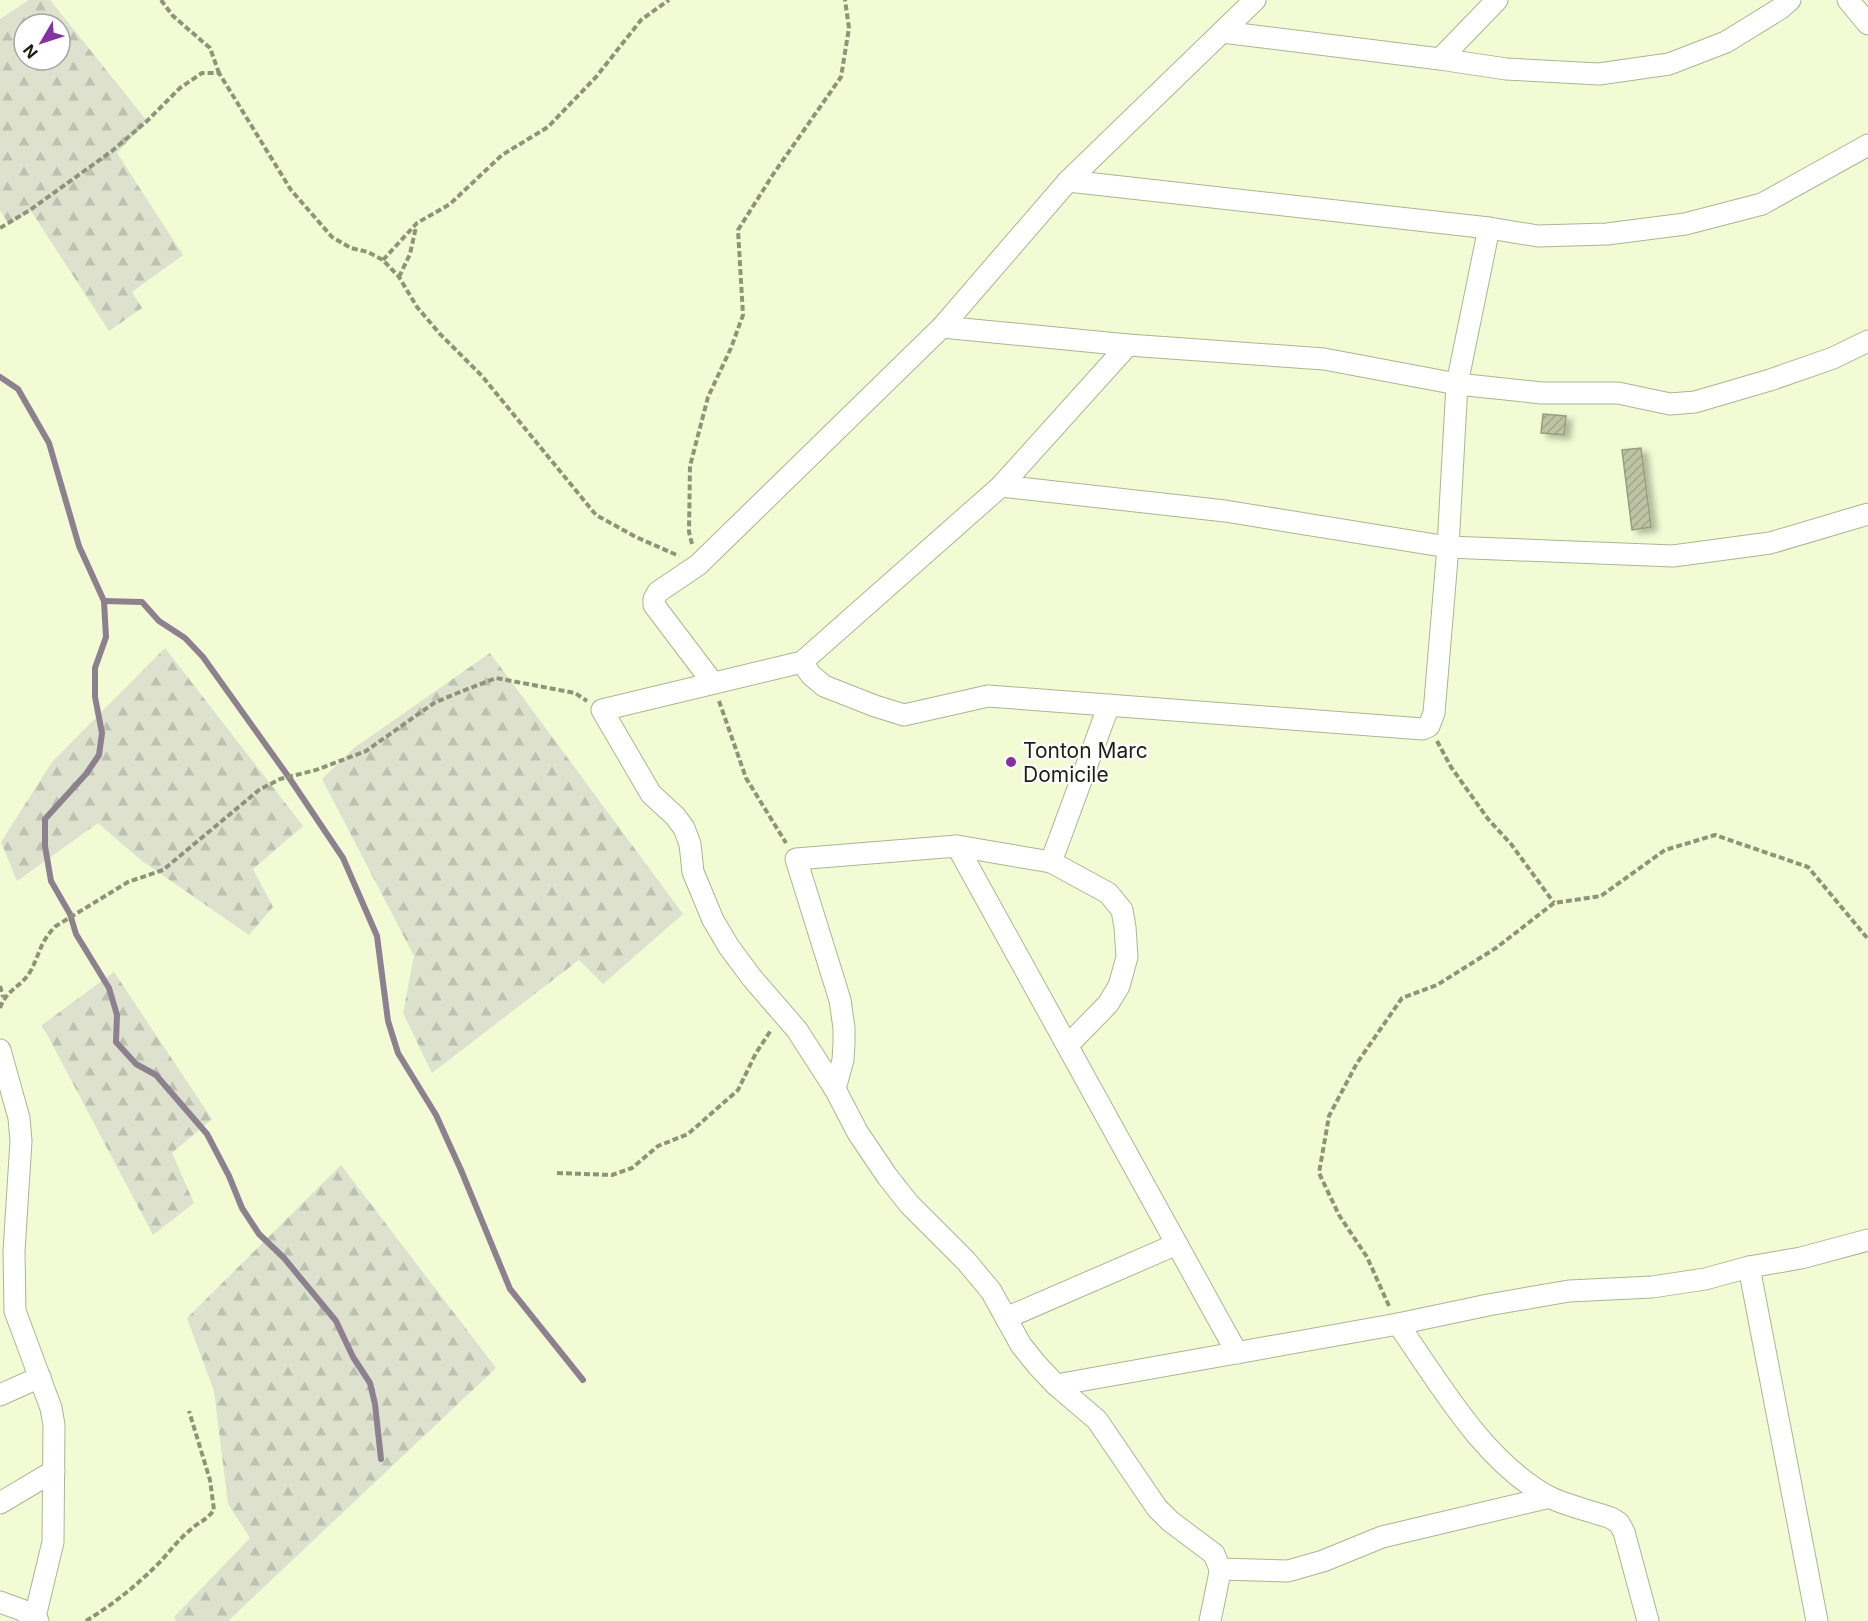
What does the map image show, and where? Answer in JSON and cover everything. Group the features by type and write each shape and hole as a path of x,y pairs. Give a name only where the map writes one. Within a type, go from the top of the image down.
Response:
{"street":[{"path":"713,683 654,605 654,598 658,592 698,565 942,327 1068,181 1255,0"},
{"path":"1440,59 1497,0"},
{"path":"1222,32 1506,69 1599,74 1670,64 1726,42 1790,0"},
{"path":"1848,0 1868,24"},
{"path":"1068,181 1489,228 1539,236 1606,234 1685,224 1762,204 1868,145"},
{"path":"802,662 811,675 824,686 904,715 988,696 1424,729 1429,726 1434,713 1448,547 1457,384 1489,228"},
{"path":"942,327 1128,345 1324,359 1457,384 1542,393 1618,393 1670,404 1695,402 1781,376 1833,358 1868,341"},
{"path":"1128,345 1002,486 802,662 602,710 651,794 675,816 684,828 690,844 693,872 713,920 724,938 752,978 783,1012 835,1089 858,1133 887,1176 909,1204 966,1261 991,1292 1021,1345 1056,1384 1097,1420 1157,1508 1170,1521 1214,1554 1220,1569 1210,1621"},
{"path":"1002,486 1225,511 1448,547 1672,556 1770,543 1868,514"},
{"path":"1051,862 1109,705"},
{"path":"957,846 1237,1353"},
{"path":"835,1089 843,1060 844,1044 840,1000 795,859 957,846 1051,862 1108,893 1122,910 1127,957 1119,986 1108,1004 1068,1045"},
{"path":"0,1050 19,1118 21,1141 14,1251 15,1311"},
{"path":"1056,1384 1398,1324 1569,1291 1652,1287 1706,1279 1749,1267 1801,1258 1868,1240"},
{"path":"1006,1318 1177,1244"},
{"path":"1749,1267 1817,1621"},
{"path":"0,1288 15,1311 53,1414 54,1471 53,1542 35,1620 22,1610 0,1602"},
{"path":"1398,1324 1483,1443 1514,1473 1550,1497 1611,1518 1619,1523 1624,1532 1648,1621"},
{"path":"0,1395 40,1377"},
{"path":"0,1503 54,1471"},
{"path":"1220,1569 1288,1571 1323,1561 1382,1537 1550,1497"}],"path":[{"path":"161,0 173,16 210,48 219,73 291,190 332,237 351,248 368,252 383,260 399,277 417,306 440,334 482,376 596,515 636,537 698,565"},
{"path":"383,260 417,223 450,204 502,155 548,127 596,77 641,20 669,0"},
{"path":"698,565 689,532 690,466 708,397 731,348 743,315 738,230 774,173 841,77 849,28 845,0"},
{"path":"0,228 30,210 112,151 180,88 202,73 219,73"},
{"path":"399,277 410,254 417,223"},
{"path":"3,997 21,983 30,971 46,935 56,926 128,882 164,870 259,790 280,779 316,770 366,752 434,704 496,678 575,693 602,710"},
{"path":"713,683 746,778 795,859"},
{"path":"1429,726 1451,767 1488,819 1511,844 1554,903"},
{"path":"1398,1324 1367,1257 1339,1215 1319,1173 1329,1116 1357,1063 1402,998 1437,984 1496,948 1554,903 1601,896 1665,850 1715,835 1808,867 1868,939"},
{"path":"0,986 3,997 0,1008"},
{"path":"557,1173 612,1174 632,1168 658,1146 688,1134 738,1090 756,1053 783,1012"},
{"path":"86,1621 111,1605 156,1567 189,1530 206,1521 214,1510 210,1480 189,1411"}],"green space":[{"path":"29,0 50,0 60,12 12,12 12,72 72,72 72,27 147,121 117,153 183,255 132,292 142,308 109,331 31,211 9,225 0,210 0,19"},
{"path":"165,648 303,826 253,869 273,907 249,935 142,861 98,823 17,881 1,842 52,762"},
{"path":"490,653 683,914 603,984 579,960 432,1073 403,1013 414,956 322,779 354,748"},
{"path":"114,972 212,1119 172,1153 194,1203 153,1235 42,1025"},
{"path":"341,1165 496,1368 228,1621 176,1621 174,1617 250,1538 228,1504 214,1391 187,1318"}],"building":[{"path":"1543,414 1566,416 1564,435 1541,433"},
{"path":"1641,448 1651,527 1632,530 1622,450"}],"waterway":[{"path":"0,377 18,389 49,443 79,546 104,601 106,637 95,668 95,697 102,733 99,755 86,774 45,819 45,846 51,881 70,914 76,934 109,988 117,1015 116,1042 136,1064 156,1075 207,1134 229,1176 242,1208 259,1234 284,1258 336,1321 353,1357 370,1383 375,1404 381,1459"},
{"path":"104,601 142,602 159,621 185,638 203,657 343,858 377,936 388,1021 398,1053 436,1115 510,1289 583,1380"}],"place":[{"name":"Tonton Marc Domicile","path":"1011,762"}]}
